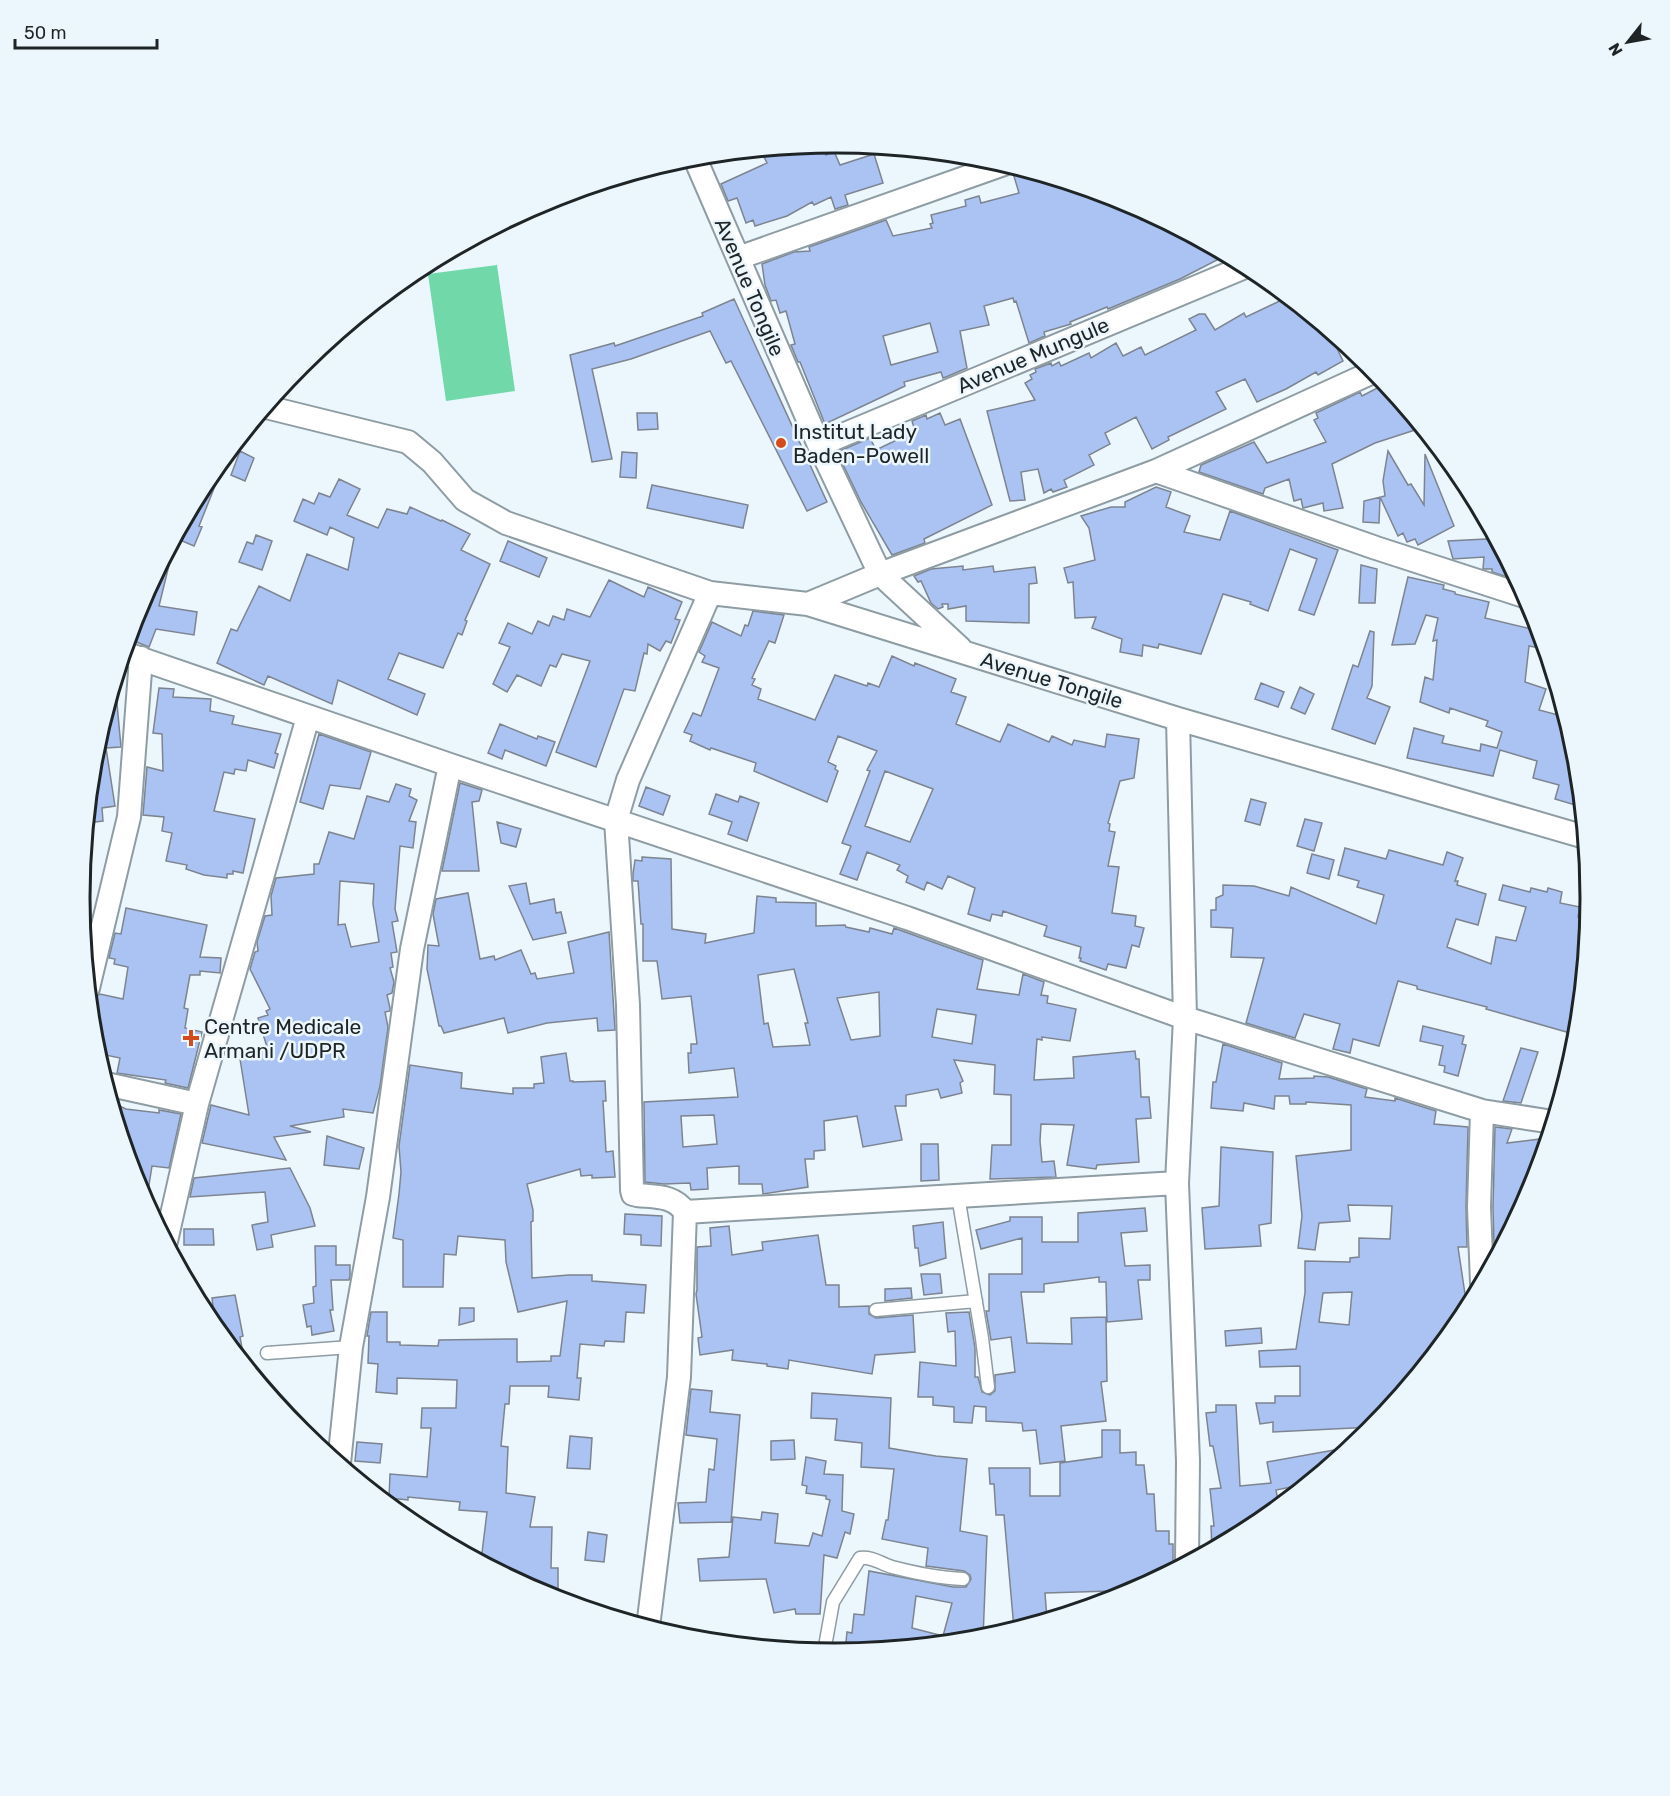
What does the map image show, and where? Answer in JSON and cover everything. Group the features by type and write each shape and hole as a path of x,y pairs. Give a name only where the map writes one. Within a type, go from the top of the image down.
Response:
{"street":[{"name":"Avenue Tongile","path":"698,166 819,445 880,574 965,653 1178,719 1577,835"},
{"path":"738,258 989,169"},
{"name":"Avenue Mungule","path":"819,445 1236,271"},
{"path":"808,604 880,574 1156,471 1366,375"},
{"path":"274,408 408,442 432,462 465,500 506,523 710,593 808,604 965,653"},
{"path":"1156,471 1376,548 1514,593"},
{"path":"649,1620 679,1377 685,1212 680,1204 672,1199 637,1195 633,1194 632,1190 628,1005 616,820 628,780 710,593"},
{"path":"94,965 129,817 132,655 308,717 907,918 1185,1018 1482,1111 1545,1121"},
{"path":"168,1231 197,1104 308,717"},
{"path":"1178,719 1185,1018 1176,1184 1188,1461 1187,1554"},
{"path":"340,1454 351,1347 378,1197 412,949 450,765"},
{"path":"114,1086 197,1104"},
{"path":"1482,1111 1479,1207 1489,1254"},
{"path":"685,1212 1176,1184"}],"lane":[{"path":"958,1196 988,1387"},
{"path":"876,1311 976,1301"},
{"path":"267,1353 351,1347"},
{"path":"826,1643 833,1602 860,1558 865,1557 911,1571 963,1579"}],"green space":[{"path":"497,265 515,391 446,401 429,274"}],"building":[{"path":"835,153 840,165 874,155 883,183 845,195 848,205 835,209 831,197 814,205 812,202 787,216 755,226 753,220 746,223 737,198 728,201 721,184 767,163 764,157"},
{"path":"1014,175 1120,210 1165,230 1218,259 1180,279 1070,322 1071,324 1044,332 1045,336 1029,343 1016,301 1014,302 1013,298 984,306 989,325 960,331 967,368 943,378 941,372 904,382 905,386 825,424 791,345 795,344 786,311 780,313 776,300 771,301 765,285 762,264 794,252 810,251 809,247 886,220 893,236 932,228 931,215 966,206 965,200 979,196 981,203 1019,193","holes":["930,323 938,352 891,365 883,336"]},
{"path":"734,299 827,502 807,511 731,361 726,363 710,331 631,359 592,369 612,459 592,462 570,355 614,343 615,346 703,316 702,313"},
{"path":"1280,301 1337,348 1343,361 1318,375 1316,372 1257,402 1245,379 1216,392 1226,409 1168,437 1169,440 1152,449 1136,417 1105,433 1110,444 1089,455 1094,465 1064,480 1067,487 1053,492 1051,489 1044,493 1038,469 1021,472 1025,500 1010,501 987,411 1035,400 1025,383 1032,379 1030,375 1036,372 1035,369 1051,363 1052,366 1059,362 1061,366 1089,353 1091,358 1116,343 1123,356 1141,347 1145,355 1196,330 1189,319 1199,314 1205,314 1215,330 1244,313 1246,317"},
{"path":"1378,388 1414,430 1375,443 1332,464 1343,508 1324,511 1323,503 1303,508 1301,499 1294,501 1289,479 1265,488 1263,494 1199,472 1201,465 1254,442 1267,463 1326,442 1314,420 1318,418 1316,413 1360,392 1362,396"},
{"path":"637,413 657,413 658,429 638,430"},
{"path":"940,413 945,425 960,419 992,505 924,539 925,543 892,555 861,502 837,452 870,438 876,450 915,431 912,421 926,415 927,419"},
{"path":"240,451 254,458 245,481 231,475"},
{"path":"1388,451 1408,485 1411,484 1424,505 1425,454 1454,526 1418,545 1415,539 1407,542 1403,533 1398,536 1380,497 1385,496 1383,481"},
{"path":"622,452 637,453 636,478 620,477"},
{"path":"339,479 360,489 347,515 378,528 387,509 407,514 410,507 470,534 461,550 490,564 465,620 467,621 462,635 458,633 443,668 399,653 388,679 425,694 417,715 338,680 332,704 268,676 264,685 217,663 231,629 237,631 259,586 290,601 307,554 348,570 354,538 330,527 327,535 294,521 303,499 314,504 319,493 330,497"},
{"path":"215,485 199,526 202,527 194,546 182,541"},
{"path":"652,485 748,505 743,528 647,508"},
{"path":"1156,487 1171,492 1166,507 1190,516 1184,532 1220,540 1230,511 1338,550 1314,615 1299,610 1317,559 1290,549 1268,611 1250,604 1251,602 1223,594 1201,654 1159,644 1158,648 1143,645 1142,656 1120,652 1122,639 1092,628 1096,617 1075,618 1073,582 1068,583 1064,568 1095,560 1089,528 1081,516 1111,507 1125,507 1125,502"},
{"path":"1380,497 1379,523 1363,522 1364,501"},
{"path":"256,535 272,541 262,570 239,562 247,542 253,544"},
{"path":"1487,539 1507,577 1492,572 1492,569 1483,569 1484,557 1453,559 1448,541"},
{"path":"508,541 547,558 539,577 500,561"},
{"path":"169,563 159,606 197,612 194,635 156,629 149,647 136,642"},
{"path":"1361,565 1377,569 1375,603 1359,603"},
{"path":"963,566 963,570 993,566 994,572 1035,567 1037,583 1029,584 1029,623 966,621 966,606 948,609 948,604 942,604 943,607 938,609 931,603 921,581 918,582 914,576 931,569"},
{"path":"1408,577 1444,585 1443,589 1455,592 1455,594 1489,602 1485,618 1529,628 1536,647 1529,646 1525,682 1546,689 1539,710 1557,715 1574,805 1555,799 1559,785 1533,778 1537,761 1500,750 1493,776 1407,758 1414,728 1444,736 1442,743 1480,751 1481,744 1497,748 1502,732 1486,726 1488,721 1450,708 1449,713 1420,702 1425,677 1433,680 1437,640 1433,641 1438,618 1426,615 1415,644 1392,645"},
{"path":"609,580 644,597 648,587 682,602 675,619 680,620 671,643 666,641 660,651 648,644 635,691 624,689 596,767 556,752 590,661 562,654 556,667 550,665 541,686 517,675 507,692 493,684 510,647 499,643 508,623 532,634 538,621 549,626 553,616 564,620 567,609 590,617"},
{"path":"753,611 784,615 775,643 769,641 752,678 755,679 752,685 761,689 758,699 815,720 835,675 867,686 868,683 879,687 892,656 914,666 915,663 956,679 951,692 966,697 956,724 1000,742 1008,724 1049,742 1052,736 1072,745 1074,740 1105,747 1107,734 1139,739 1134,778 1120,781 1108,823 1110,824 1109,831 1115,832 1108,866 1119,867 1112,913 1136,916 1135,926 1144,928 1139,947 1132,945 1126,968 1108,964 1106,970 1080,961 1081,947 1044,936 1047,926 1003,911 1002,916 992,914 990,921 968,914 975,888 948,876 942,889 927,882 924,890 906,882 908,876 897,870 900,865 867,852 857,880 840,874 851,846 842,843 870,771 867,770 877,751 838,736 828,762 836,766 835,769 838,771 827,802 754,771 756,763 711,748 710,750 690,741 692,735 684,732 693,713 701,716 719,668 702,662 705,656 699,652 712,622 741,636 745,625 748,626","holes":["885,771 933,789 910,842 865,826"]},
{"path":"1370,631 1374,632 1372,686 1367,698 1390,707 1375,744 1332,729 1353,665 1358,667"},
{"path":"1261,683 1284,692 1278,707 1255,699"},
{"path":"1300,687 1314,694 1305,714 1291,708"},
{"path":"159,688 174,689 173,697 211,699 210,711 234,716 232,724 281,734 275,753 278,754 274,768 248,760 246,771 235,769 234,774 224,772 214,811 255,819 243,873 233,871 233,874 227,874 227,878 204,875 186,869 187,865 166,861 172,833 162,831 164,817 143,815 147,767 163,771 162,734 153,733"},
{"path":"117,700 121,747 106,748 115,806 102,808 103,821 94,822 96,801 104,753"},
{"path":"500,724 537,739 538,736 555,742 546,766 505,750 502,759 488,753"},
{"path":"319,734 371,752 360,789 330,785 323,809 300,802"},
{"path":"460,783 482,790 479,801 472,802 479,871 442,871"},
{"path":"396,784 411,789 409,796 417,800 409,821 416,822 413,848 400,846 395,909 398,921 392,922 397,952 391,953 393,967 390,968 394,982 392,993 387,995 390,1011 385,1012 388,1027 380,1086 373,1113 343,1109 344,1117 290,1126 311,1132 274,1137 286,1160 202,1143 211,1105 249,1115 240,1059 249,1058 247,1051 267,1047 258,1018 268,1015 266,1011 270,1009 250,969 255,952 258,951 257,942 265,916 272,915 271,896 276,878 314,874 314,864 319,864 329,832 354,839 367,796 389,802","holes":["340,881 374,884 373,904 379,942 351,947 345,924 338,925"]},
{"path":"646,787 670,796 663,815 639,806"},
{"path":"716,794 738,802 740,796 759,803 747,841 728,834 732,822 709,814"},
{"path":"1251,799 1266,803 1260,825 1245,821"},
{"path":"1305,819 1322,823 1314,851 1297,846"},
{"path":"497,822 521,829 516,847 501,843"},
{"path":"1345,848 1386,859 1389,850 1443,865 1447,852 1463,858 1455,881 1458,881 1457,885 1486,894 1478,925 1456,919 1447,947 1491,964 1496,937 1516,941 1526,907 1499,900 1503,885 1530,892 1531,888 1547,892 1548,888 1562,892 1560,903 1580,907 1574,995 1568,1032 1486,1009 1487,1007 1417,989 1417,986 1398,981 1379,1046 1353,1039 1350,1053 1333,1049 1340,1024 1304,1014 1295,1038 1246,1023 1264,958 1231,957 1233,928 1211,927 1211,910 1216,910 1216,898 1223,895 1223,885 1254,886 1289,896 1291,887 1376,924 1384,895 1357,887 1359,881 1338,875"},
{"path":"1312,854 1334,860 1329,879 1307,873"},
{"path":"642,857 671,859 672,929 706,934 705,943 754,933 757,896 776,898 776,902 816,903 816,926 845,925 869,932 870,928 892,934 894,928 983,960 977,989 1019,995 1023,974 1044,982 1041,995 1048,996 1047,1003 1076,1009 1070,1041 1042,1037 1042,1040 1037,1039 1034,1080 1074,1078 1073,1057 1135,1051 1136,1059 1139,1059 1141,1097 1149,1097 1151,1118 1136,1119 1139,1162 1097,1165 1096,1169 1067,1165 1074,1125 1041,1124 1042,1162 1054,1161 1056,1177 990,1179 992,1145 1011,1145 1011,1095 994,1094 995,1065 954,1060 963,1081 960,1083 962,1093 941,1098 938,1089 906,1095 906,1106 895,1106 902,1140 863,1147 857,1116 824,1121 825,1150 814,1151 814,1159 805,1159 808,1187 763,1194 762,1184 739,1184 739,1166 707,1168 708,1189 691,1190 690,1183 645,1182 644,1102 738,1097 734,1068 689,1073 688,1053 691,1053 691,1044 697,1044 691,996 662,999 657,961 643,961 643,924 641,924 638,881 633,881 635,860 642,861","holes":["794,969 808,1023 805,1023 810,1045 773,1047 768,1023 764,1024 758,975","879,992 880,1036 851,1040 837,998","937,1009 976,1015 972,1044 932,1037","714,1115 717,1144 683,1147 681,1116"]},
{"path":"526,883 530,904 554,899 556,913 561,912 566,933 533,940 509,886"},
{"path":"468,893 480,959 494,956 495,960 521,950 531,974 535,973 537,979 574,973 568,942 609,932 615,1030 598,1031 597,1018 547,1023 508,1033 504,1018 444,1033 439,1026 427,969 428,945 439,946 433,914 436,899"},
{"path":"126,908 207,925 200,957 221,958 220,973 200,971 200,975 190,975 184,1008 188,1009 185,1028 202,1032 188,1088 165,1083 166,1080 117,1073 120,1058 107,1055 96,997 100,994 123,999 128,967 114,964 115,959 109,958 115,933 121,934"},
{"path":"1423,1026 1464,1036 1462,1044 1466,1045 1458,1076 1444,1072 1445,1066 1439,1065 1443,1046 1420,1041"},
{"path":"1223,1044 1282,1063 1279,1079 1328,1077 1367,1089 1365,1097 1395,1101 1395,1098 1436,1111 1434,1124 1468,1127 1467,1247 1458,1247 1465,1295 1426,1352 1359,1428 1273,1432 1273,1422 1260,1424 1256,1403 1275,1403 1275,1396 1300,1396 1300,1366 1260,1367 1259,1351 1296,1349 1305,1293 1305,1261 1350,1262 1350,1258 1359,1257 1359,1238 1390,1239 1392,1206 1348,1205 1350,1221 1319,1223 1315,1250 1298,1248 1302,1216 1296,1156 1351,1150 1351,1105 1306,1102 1306,1104 1290,1104 1289,1096 1275,1096 1274,1109 1244,1103 1243,1111 1211,1108 1213,1082 1216,1082","holes":["1352,1292 1349,1325 1319,1322 1323,1293"]},
{"path":"1521,1048 1538,1052 1521,1103 1503,1101"},
{"path":"566,1053 570,1081 605,1081 606,1101 603,1101 606,1152 613,1151 615,1177 581,1176 580,1169 527,1184 533,1210 533,1221 531,1222 532,1278 592,1275 592,1281 646,1285 644,1313 626,1312 624,1342 605,1341 604,1346 580,1344 577,1378 581,1378 579,1400 548,1397 549,1386 510,1386 509,1404 505,1404 501,1446 508,1447 506,1493 535,1497 530,1527 552,1527 551,1568 558,1568 558,1589 482,1554 487,1512 459,1510 460,1502 408,1497 408,1500 395,1499 389,1495 390,1474 427,1477 431,1428 421,1428 422,1408 456,1408 457,1380 397,1378 397,1394 376,1392 378,1364 368,1363 369,1336 367,1336 371,1312 387,1312 387,1342 400,1342 400,1345 438,1346 439,1340 517,1339 517,1362 551,1361 551,1356 560,1356 567,1301 518,1312 506,1262 505,1240 458,1236 456,1255 444,1254 443,1287 403,1287 403,1240 393,1238 401,1172 399,1146 410,1065 462,1073 461,1088 513,1094 513,1088 534,1088 534,1084 544,1083 541,1057"},
{"path":"120,1106 126,1109 159,1113 159,1110 181,1114 169,1168 152,1166 149,1187"},
{"path":"1495,1127 1512,1129 1507,1143 1539,1139 1523,1183 1494,1245"},
{"path":"327,1136 364,1148 359,1169 324,1165"},
{"path":"921,1144 938,1144 939,1180 921,1181"},
{"path":"1221,1147 1273,1152 1271,1223 1259,1225 1261,1246 1205,1249 1202,1208 1219,1206"},
{"path":"290,1168 310,1208 315,1226 271,1235 273,1247 257,1250 252,1225 268,1222 265,1192 190,1197 194,1178"},
{"path":"1145,1208 1147,1231 1121,1233 1125,1266 1150,1265 1150,1280 1138,1280 1142,1319 1107,1322 1106,1282 1099,1282 1099,1277 1044,1284 1044,1292 1021,1292 1027,1343 1072,1344 1071,1318 1106,1317 1107,1381 1101,1382 1106,1421 1061,1426 1065,1461 1040,1464 1036,1430 1023,1431 1022,1423 986,1421 986,1407 974,1406 972,1423 954,1422 954,1407 933,1405 933,1397 918,1397 920,1362 956,1366 955,1331 948,1332 946,1313 969,1312 975,1348 975,1377 978,1377 982,1392 990,1395 995,1391 995,1375 1015,1372 1011,1337 991,1340 986,1311 989,1311 989,1274 1022,1274 1022,1238 981,1249 976,1230 1010,1221 1010,1217 1042,1217 1042,1242 1078,1242 1078,1213"},
{"path":"625,1214 662,1216 661,1246 641,1245 641,1235 624,1234"},
{"path":"943,1222 946,1258 920,1266 918,1248 915,1248 913,1226"},
{"path":"729,1226 732,1255 763,1250 762,1242 818,1235 826,1285 839,1285 839,1307 869,1306 869,1314 876,1318 913,1315 915,1352 875,1355 872,1374 789,1360 788,1369 732,1360 733,1350 700,1355 698,1338 702,1337 696,1294 697,1247 711,1246 710,1228"},
{"path":"184,1229 213,1229 214,1245 184,1245"},
{"path":"315,1246 336,1246 336,1265 350,1265 350,1276 349,1280 331,1280 333,1310 330,1310 334,1331 312,1335 311,1326 307,1327 303,1305 314,1303"},
{"path":"921,1274 940,1274 942,1293 924,1295"},
{"path":"911,1288 912,1298 885,1301 885,1289"},
{"path":"235,1295 243,1336 240,1337 242,1350 213,1308 212,1298"},
{"path":"460,1308 474,1308 474,1321 459,1325"},
{"path":"1261,1328 1262,1343 1226,1346 1225,1331"},
{"path":"691,1389 712,1391 710,1412 740,1415 731,1522 680,1523 678,1503 706,1502 709,1469 714,1470 717,1439 686,1435"},
{"path":"812,1393 891,1398 889,1448 967,1459 960,1531 987,1536 983,1628 943,1635 952,1603 916,1596 912,1628 941,1635 846,1643 847,1632 852,1633 854,1614 864,1615 869,1571 953,1587 966,1587 971,1579 970,1575 964,1571 926,1566 928,1548 882,1539 886,1520 888,1520 894,1469 861,1467 862,1443 835,1440 837,1419 811,1418"},
{"path":"1216,1405 1236,1405 1240,1486 1271,1483 1267,1462 1335,1450 1292,1487 1276,1490 1277,1497 1212,1540 1211,1526 1214,1526 1210,1489 1221,1488 1213,1446 1210,1446 1206,1413 1216,1412"},
{"path":"1102,1430 1120,1430 1120,1453 1136,1452 1136,1465 1144,1465 1147,1494 1154,1494 1156,1531 1169,1531 1169,1544 1173,1544 1173,1562 1106,1591 1045,1593 1046,1612 1013,1621 1004,1515 996,1515 994,1484 990,1484 989,1468 1030,1468 1030,1496 1060,1496 1060,1463 1102,1457"},
{"path":"570,1436 592,1438 590,1469 567,1468"},
{"path":"794,1440 795,1459 771,1460 771,1441"},
{"path":"357,1442 382,1444 380,1463 355,1461"},
{"path":"806,1457 826,1461 824,1474 843,1475 842,1511 854,1514 850,1534 845,1532 837,1558 824,1555 820,1614 796,1614 795,1609 774,1613 766,1579 700,1581 698,1559 729,1557 733,1517 761,1520 762,1512 778,1514 775,1543 809,1546 813,1533 822,1536 830,1500 826,1499 826,1496 806,1493 807,1486 802,1485"},
{"path":"588,1532 607,1535 604,1562 585,1560"}],"place":[{"name":"Institut Lady Baden-Powell","path":"781,443"},
{"name":"Centre Medicale Armani /UDPR","path":"191,1038"}]}
